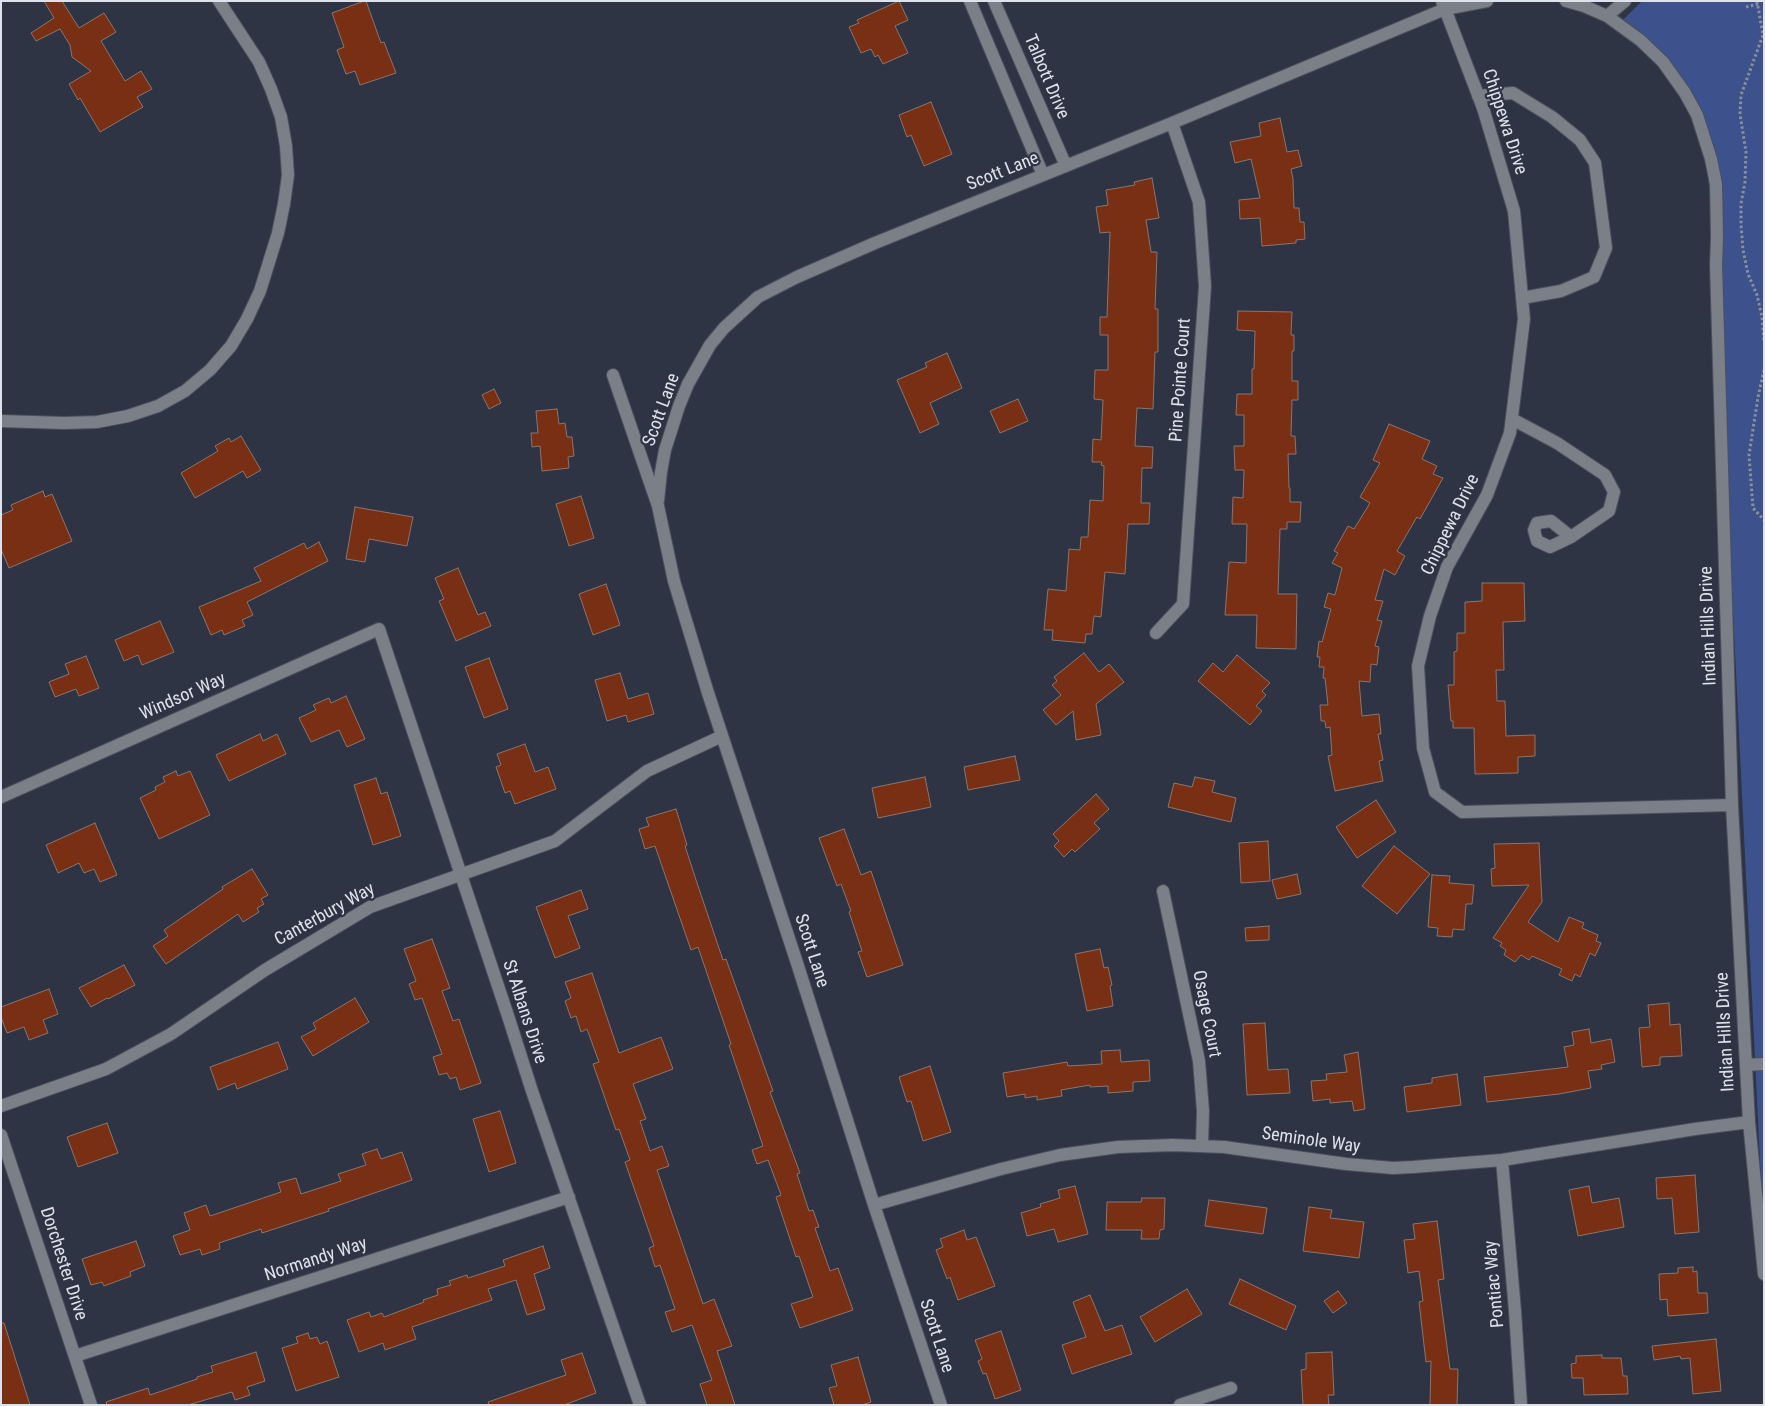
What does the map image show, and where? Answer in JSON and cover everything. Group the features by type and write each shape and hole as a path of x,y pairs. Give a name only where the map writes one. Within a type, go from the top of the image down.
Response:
{"street":[{"path":"1,421 97,422 128,416 158,406 185,391 210,370 231,346 248,319 260,291 278,233 288,175 286,146 281,117 272,89 262,68 219,1"},
{"path":"970,1 1044,175"},
{"name":"Talbott Drive","path":"994,1 1066,166"},
{"name":"Scott Lane","path":"658,506 665,450 688,384 710,345 724,328 758,297 797,277 875,243 1172,123 1443,5 1487,1"},
{"path":"1566,1 1607,16 1624,1"},
{"name":"Chippewa Drive","path":"1443,5 1478,96 1514,212 1524,319 1510,434 1487,495 1447,567 1430,616 1418,666 1423,748 1435,792 1462,812 1732,805"},
{"name":"Indian Hills Drive","path":"1607,16 1629,31 1651,50 1685,93 1697,115 1704,135 1716,184 1716,265 1732,805 1748,1122 1764,1274"},
{"path":"1478,96 1513,93 1552,117 1580,140 1595,163 1606,248 1594,277 1561,291 1522,298"},
{"name":"Pine Pointe Court","path":"1156,633 1183,604 1205,286 1199,202 1172,123"},
{"name":"Scott Lane","path":"614,375 658,506 678,596 722,736 941,1405"},
{"path":"1512,419 1557,443 1605,475 1614,492 1609,511 1571,537"},
{"name":"Windsor Way","path":"1,797 379,629"},
{"name":"St Albans Drive","path":"379,629 532,1091 640,1405"},
{"name":"Canterbury Way","path":"1,1106 106,1069 172,1034 264,970 370,907 555,841 647,771 722,736"},
{"name":"Osage Court","path":"1163,891 1199,1062 1203,1111 1202,1146"},
{"path":"1746,1065 1764,1064"},
{"name":"Seminole Way","path":"874,1205 966,1178 1060,1155 1118,1147 1202,1146 1393,1168 1502,1160 1748,1122"},
{"name":"Dorchester Drive","path":"1,1135 91,1405"},
{"name":"Pontiac Way","path":"1502,1160 1521,1405"},
{"name":"Normandy Way","path":"75,1356 569,1197"},
{"path":"1180,1405 1231,1388"}],"path":[{"path":"1746,7 1758,3 1762,35 1741,95 1740,114 1746,152 1746,167 1740,204 1741,224 1743,250 1748,274 1757,295 1762,317 1764,341"},
{"path":"1764,370 1749,455 1753,508 1764,520"}],"shaded area":[{"path":"1642,1 1764,1 1764,1242 1716,265 1704,135 1651,50 1619,24"}],"building":[{"path":"44,1 62,1 79,28 104,13 116,32 101,41 125,81 141,71 152,89 137,97 143,107 100,132 80,98 78,100 69,84 91,71 72,57 70,45 60,29 36,41 31,33 54,18"},
{"path":"366,1 381,43 384,42 396,73 360,85 355,71 346,74 337,50 344,47 332,13"},
{"path":"899,1 908,20 895,26 908,53 883,64 878,55 875,57 871,49 861,53 849,27 859,23 857,20"},
{"path":"931,102 952,154 924,166 911,135 907,137 899,115"},
{"path":"1280,118 1287,152 1298,150 1302,166 1291,169 1294,208 1299,208 1300,222 1304,222 1305,239 1296,240 1296,243 1262,246 1260,218 1240,219 1239,200 1260,198 1251,159 1235,163 1230,142 1261,136 1259,123"},
{"path":"1152,178 1159,218 1146,220 1151,252 1157,252 1155,309 1158,309 1158,352 1155,352 1153,409 1137,408 1135,446 1153,447 1152,468 1142,468 1141,503 1150,503 1149,524 1128,524 1125,574 1105,572 1101,617 1094,616 1092,634 1086,634 1085,643 1052,640 1053,630 1044,630 1048,589 1066,591 1069,549 1080,550 1081,537 1088,537 1090,500 1103,501 1104,466 1101,465 1102,462 1092,462 1093,439 1101,440 1103,400 1094,399 1095,370 1108,370 1108,335 1100,335 1100,317 1107,317 1110,232 1100,233 1096,207 1108,205 1106,190 1135,185 1134,182"},
{"path":"1238,311 1292,312 1291,335 1294,335 1294,351 1292,351 1292,381 1298,381 1298,400 1292,400 1291,436 1295,436 1296,454 1288,454 1289,488 1290,502 1301,502 1300,522 1287,522 1287,529 1280,529 1278,594 1297,594 1296,649 1256,648 1257,615 1225,615 1229,562 1246,563 1247,524 1232,524 1233,497 1243,498 1244,470 1235,470 1234,446 1244,446 1244,415 1236,415 1237,394 1252,394 1255,331 1237,330"},
{"path":"947,353 962,388 930,403 939,424 920,433 897,380 927,367 925,363"},
{"path":"494,389 501,403 489,409 482,395"},
{"path":"1018,399 1028,421 1000,433 990,411"},
{"path":"557,409 559,424 565,423 567,437 572,437 574,456 568,457 569,468 542,471 540,446 532,447 531,433 538,433 536,411"},
{"path":"1389,424 1430,441 1422,459 1437,466 1433,474 1443,478 1420,519 1417,517 1397,551 1405,556 1395,575 1384,569 1375,600 1383,601 1377,620 1382,621 1375,646 1379,647 1377,665 1371,664 1370,682 1359,681 1362,716 1379,714 1381,734 1378,734 1383,760 1379,761 1383,781 1335,791 1328,756 1332,755 1330,727 1326,728 1325,721 1321,721 1320,705 1328,705 1325,678 1323,678 1324,667 1319,667 1320,657 1317,657 1319,641 1322,642 1331,609 1324,607 1328,593 1335,595 1342,568 1332,563 1338,553 1334,551 1348,526 1354,529 1370,503 1360,497 1380,463 1373,460"},
{"path":"241,436 261,470 247,478 243,471 195,498 181,473 218,451 215,446 229,438 231,442"},
{"path":"43,491 45,497 52,494 72,541 9,568 1,549 1,515 13,510 11,505"},
{"path":"581,496 594,538 569,546 556,504"},
{"path":"355,507 413,517 407,546 369,539 365,562 346,559"},
{"path":"319,542 328,561 247,602 253,615 242,620 245,626 224,635 222,630 211,635 199,607 261,581 254,568 304,543 307,549"},
{"path":"458,568 478,615 485,612 491,626 456,641 439,601 444,599 435,578"},
{"path":"1482,583 1524,583 1525,621 1503,622 1504,670 1496,670 1497,701 1505,701 1506,736 1535,735 1535,756 1518,757 1518,773 1475,774 1474,728 1453,728 1453,721 1451,721 1448,685 1454,685 1454,652 1457,651 1457,633 1465,633 1465,602 1482,601"},
{"path":"606,584 620,625 593,635 579,594"},
{"path":"160,621 174,652 142,665 138,655 124,661 115,640"},
{"path":"1084,653 1099,672 1109,664 1124,682 1096,704 1101,735 1076,740 1073,711 1056,725 1043,710 1061,695 1052,685 1057,681 1054,677"},
{"path":"1237,655 1270,683 1262,691 1266,695 1256,706 1262,711 1250,725 1198,681 1213,663 1223,672"},
{"path":"86,656 99,688 79,696 76,689 55,697 49,682 69,674 65,664"},
{"path":"489,658 508,709 484,718 465,667"},
{"path":"620,673 628,699 648,693 654,714 628,722 626,715 607,721 595,680"},
{"path":"346,696 365,739 347,747 339,730 311,742 299,718 316,710 313,705 329,698 331,703"},
{"path":"260,734 263,741 277,734 286,754 229,781 216,755"},
{"path":"525,744 535,772 548,767 556,789 515,804 510,791 505,793 496,767 501,765 497,754"},
{"path":"1015,756 1020,780 968,790 964,767"},
{"path":"176,771 178,776 190,771 210,815 159,839 140,798 156,790 155,787 165,782 163,777"},
{"path":"925,777 931,807 878,818 872,788"},
{"path":"1195,777 1215,781 1212,792 1236,798 1231,822 1168,807 1174,783 1192,787"},
{"path":"376,778 381,794 387,792 401,836 373,845 354,785"},
{"path":"1096,794 1109,809 1094,823 1100,829 1075,852 1072,849 1064,857 1054,846 1059,841 1053,834"},
{"path":"1376,800 1396,832 1357,858 1336,827"},
{"path":"676,809 687,845 685,846 723,960 726,959 773,1091 770,1092 800,1173 797,1174 809,1211 813,1210 819,1227 815,1228 830,1271 838,1268 853,1310 800,1328 791,1304 813,1297 799,1256 796,1257 776,1197 781,1195 768,1160 757,1164 752,1150 763,1146 698,947 691,950 655,846 645,849 639,829 649,826 646,818"},
{"path":"95,823 117,875 100,882 94,869 84,873 79,863 58,873 46,845"},
{"path":"844,829 861,875 871,871 903,965 867,977 858,952 862,951 849,912 851,911 841,884 837,886 819,838"},
{"path":"1268,841 1270,881 1241,883 1239,843"},
{"path":"1539,843 1542,902 1528,922 1558,942 1569,917 1584,923 1582,928 1598,935 1596,941 1601,943 1595,956 1590,953 1580,977 1575,974 1572,981 1559,975 1562,969 1532,956 1529,960 1521,955 1515,962 1504,955 1506,950 1500,946 1502,943 1493,938 1529,885 1492,886 1491,869 1495,868 1494,844"},
{"path":"1394,846 1430,874 1397,914 1362,886"},
{"path":"252,869 268,895 261,899 264,904 257,908 259,912 243,922 238,914 166,964 153,946 168,936 164,930 223,889 222,887"},
{"path":"1297,874 1301,894 1277,899 1272,880"},
{"path":"1432,875 1450,876 1449,883 1474,885 1472,904 1466,904 1464,930 1453,929 1452,937 1437,936 1438,928 1428,927"},
{"path":"581,890 588,909 568,916 580,948 555,958 536,907"},
{"path":"1269,926 1269,940 1246,941 1245,928"},
{"path":"432,939 450,988 442,991 453,1021 459,1019 481,1083 460,1090 456,1077 450,1079 447,1073 439,1075 433,1057 442,1054 422,998 415,1000 409,984 416,981 404,949"},
{"path":"1100,949 1104,968 1108,967 1112,985 1110,986 1113,1006 1087,1011 1075,954"},
{"path":"124,965 135,985 91,1007 79,988"},
{"path":"592,973 619,1053 661,1037 673,1069 633,1084 646,1119 640,1121 650,1151 662,1146 669,1166 657,1170 703,1304 714,1299 732,1346 717,1351 735,1405 707,1405 700,1384 712,1380 692,1325 672,1332 665,1312 675,1309 660,1265 655,1267 649,1248 654,1246 625,1162 630,1160 619,1129 616,1130 593,1064 599,1062 587,1029 581,1032 576,1016 571,1018 565,1001 571,998 565,982"},
{"path":"49,989 58,1014 43,1020 48,1033 29,1040 24,1027 7,1033 1,1017 1,1007"},
{"path":"355,998 369,1022 313,1056 301,1037 316,1029 313,1023"},
{"path":"1669,1003 1670,1025 1680,1024 1682,1056 1660,1057 1660,1065 1642,1067 1639,1028 1650,1027 1648,1005"},
{"path":"1265,1023 1268,1070 1288,1069 1290,1093 1247,1095 1243,1024"},
{"path":"1589,1029 1591,1043 1611,1039 1615,1062 1601,1065 1602,1069 1588,1071 1591,1088 1559,1094 1487,1102 1484,1077 1568,1067 1564,1047 1574,1045 1572,1032"},
{"path":"278,1042 288,1069 237,1089 235,1083 218,1090 210,1067"},
{"path":"1120,1050 1121,1062 1149,1060 1150,1081 1133,1082 1133,1091 1108,1093 1108,1086 1090,1087 1090,1085 1061,1090 1062,1096 1037,1100 1037,1096 1025,1098 1025,1094 1007,1097 1003,1073 1067,1062 1068,1066 1102,1064 1101,1051"},
{"path":"1358,1052 1365,1109 1354,1111 1352,1101 1330,1103 1330,1099 1313,1101 1311,1081 1327,1080 1326,1074 1347,1072 1344,1055"},
{"path":"930,1066 951,1132 923,1141 911,1101 907,1102 899,1077"},
{"path":"1457,1074 1461,1105 1407,1112 1404,1087 1432,1083 1432,1078"},
{"path":"500,1111 516,1163 489,1172 473,1119"},
{"path":"107,1123 118,1153 78,1167 67,1137"},
{"path":"377,1149 381,1159 402,1152 412,1180 328,1209 329,1211 262,1233 261,1229 219,1243 220,1249 202,1255 200,1249 180,1255 173,1236 190,1230 184,1213 206,1205 210,1216 281,1192 278,1183 296,1178 301,1194 341,1181 338,1174 366,1165 362,1154"},
{"path":"1695,1175 1699,1232 1675,1234 1672,1198 1657,1199 1656,1178"},
{"path":"1075,1186 1088,1234 1058,1242 1054,1229 1027,1236 1021,1213 1041,1207 1040,1204 1060,1198 1058,1190"},
{"path":"1589,1186 1592,1203 1619,1198 1624,1227 1578,1236 1569,1190"},
{"path":"1142,1198 1165,1198 1164,1229 1160,1230 1159,1239 1141,1239 1142,1230 1106,1230 1107,1202 1141,1202"},
{"path":"1209,1200 1267,1208 1263,1234 1205,1226"},
{"path":"1309,1207 1332,1210 1330,1218 1364,1222 1359,1258 1303,1251"},
{"path":"1437,1221 1444,1279 1438,1280 1450,1369 1458,1369 1457,1405 1430,1405 1431,1361 1426,1362 1419,1302 1423,1301 1419,1271 1408,1273 1404,1240 1415,1239 1413,1224"},
{"path":"964,1230 967,1240 976,1237 995,1286 958,1300 950,1277 947,1279 936,1250 943,1247 940,1239"},
{"path":"136,1241 145,1266 130,1272 131,1276 104,1286 102,1282 91,1285 82,1259"},
{"path":"543,1246 550,1268 534,1274 545,1309 527,1315 516,1280 488,1289 492,1300 412,1327 416,1339 385,1350 383,1343 359,1352 347,1320 369,1312 371,1317 382,1313 384,1317 424,1302 423,1300 438,1295 437,1289 451,1285 449,1281 467,1275 468,1278 505,1266 503,1260"},
{"path":"1693,1267 1693,1272 1697,1271 1698,1293 1707,1293 1708,1313 1668,1316 1667,1299 1660,1300 1659,1274 1678,1273 1678,1268"},
{"path":"1240,1279 1296,1306 1286,1330 1229,1304"},
{"path":"1187,1289 1202,1314 1155,1342 1140,1317"},
{"path":"1338,1291 1347,1303 1333,1313 1324,1301"},
{"path":"1090,1295 1105,1331 1122,1325 1132,1354 1072,1374 1062,1345 1086,1337 1073,1302"},
{"path":"1,1323 4,1323 30,1405 1,1405"},
{"path":"1001,1331 1021,1390 995,1399 986,1373 983,1374 978,1361 982,1359 975,1340"},
{"path":"308,1333 310,1339 317,1337 320,1344 327,1341 339,1377 296,1391 282,1348 298,1343 296,1337"},
{"path":"1716,1339 1721,1391 1693,1394 1690,1358 1681,1359 1680,1356 1654,1360 1652,1346"},
{"path":"256,1352 265,1381 247,1387 250,1395 235,1400 232,1392 188,1405 107,1405 106,1402 148,1388 150,1395 197,1379 197,1377 213,1372 211,1366"},
{"path":"1332,1352 1334,1395 1328,1395 1329,1405 1303,1405 1301,1370 1306,1369 1306,1353"},
{"path":"582,1353 596,1393 564,1405 489,1405 488,1402 566,1375 561,1360"},
{"path":"1602,1355 1602,1358 1621,1358 1623,1376 1627,1376 1628,1394 1584,1395 1583,1378 1572,1378 1571,1364 1576,1363 1576,1356"},
{"path":"858,1357 871,1402 862,1405 834,1405 829,1388 837,1386 831,1365"}]}
